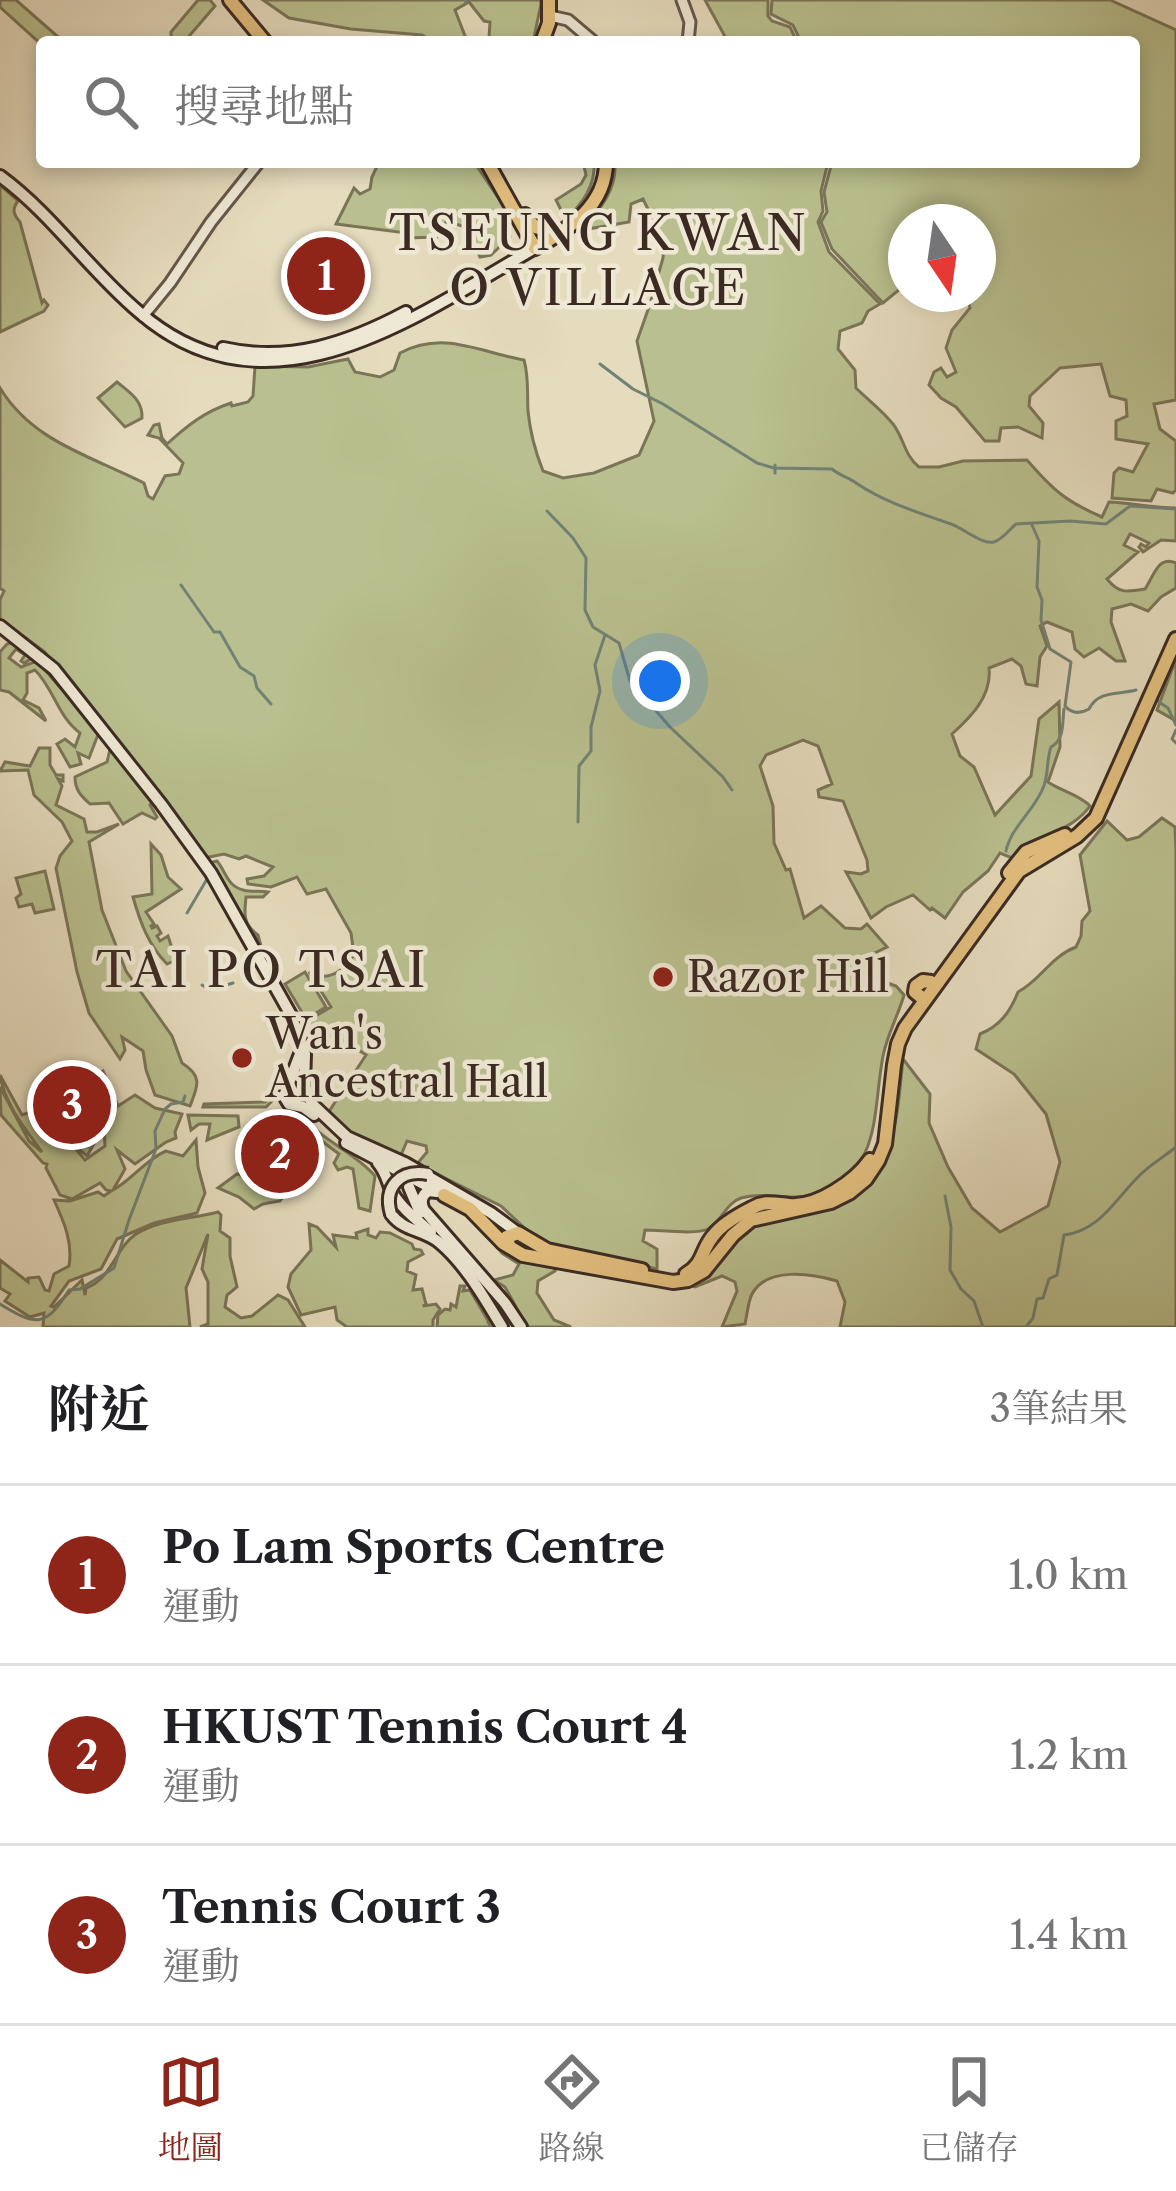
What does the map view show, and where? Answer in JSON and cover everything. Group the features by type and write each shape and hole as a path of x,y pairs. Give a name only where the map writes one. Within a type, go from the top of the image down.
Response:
{"main road":[{"path":"226,0 256,36"},
{"path":"544,36 549,0"},
{"path":"494,168 536,244"},
{"path":"495,168 535,227 557,231"},
{"path":"0,172 56,217 143,313 184,336 229,350 279,353 344,341 536,244 585,214 596,201 606,168"},
{"path":"525,215 536,244"},
{"path":"0,626 55,669 208,869 291,1015 302,1048 304,1096 311,1112 335,1135 384,1168 404,1208 478,1288 502,1327"},
{"path":"445,1248 402,1226 391,1214 388,1196 399,1178 421,1172 514,1251 531,1258 662,1282 683,1282 704,1271 768,1202 807,1202 845,1186 866,1167 883,1130 893,1043 1034,847 1077,829 1090,815 1176,628"},
{"path":"1029,857 1077,836 1096,818 1176,639"},
{"path":"302,1048 285,1089 286,1102 304,1096"},
{"path":"285,1089 293,1083 350,1139 390,1161"},
{"path":"350,1139 405,1163 547,1250 678,1276 696,1268 715,1234 755,1213"},
{"path":"366,1156 423,1184"},
{"path":"390,1188 409,1180 442,1187 494,1208 518,1233"},
{"path":"409,1187 421,1215 464,1258"},
{"path":"442,1187 427,1192 422,1206 517,1323"},
{"path":"514,1251 507,1238 518,1233"}],"street":[{"path":"682,0 688,36"},
{"path":"550,16 568,20 587,36"},
{"path":"143,313 210,216 251,168"}],"green space":[{"path":"0,0 16,0 57,36 36,40 0,7"},
{"path":"198,0 210,0 215,6 189,36 171,36"},
{"path":"263,0 540,0 541,4 534,36 489,36 490,22 469,2 455,10 465,36 351,29 289,18"},
{"path":"705,0 768,0 768,16 790,27 794,36 725,36"},
{"path":"772,0 1110,0 1176,30 1176,400 1154,404 1160,429 1176,441 1173,493 1157,489 1151,501 1112,498 1114,473 1119,468 1133,472 1148,444 1116,439 1116,421 1127,416 1126,400 1110,396 1101,364 1060,368 1030,396 1029,406 1043,423 1042,438 1018,427 1001,428 999,441 985,441 929,385 941,368 947,377 956,372 946,348 952,330 967,312 996,312 996,204 888,204 888,299 883,303 832,249 821,222 827,212 824,192 830,168 1140,168 1140,36 798,36 793,25 771,14"},
{"path":"376,168 478,168 505,208 510,237 491,255 480,257 468,228 447,221 437,237 408,238 407,233 336,224 354,188 360,194 370,189"},
{"path":"584,168 594,168 590,186 566,220 556,200 581,184"},
{"path":"614,168 827,168 818,222 829,252 880,304 868,311 862,323 840,331 838,349 855,370 856,388 893,424 919,467 1027,460 1060,494 1102,517 1109,502 1176,508 1176,541 1161,540 1143,552 1141,544 1149,543 1130,534 1124,545 1138,552 1107,579 1124,591 1145,589 1161,564 1176,563 1176,588 1148,611 1131,604 1112,609 1111,622 1125,661 1116,661 1099,648 1084,657 1075,649 1072,632 1047,622 1040,626 1047,646 1040,657 1037,686 1026,684 1021,666 1012,659 989,668 984,697 952,734 960,756 974,767 995,815 1031,776 1039,719 1059,702 1060,747 1048,782 1090,806 1073,823 1012,858 1000,853 945,918 913,895 871,918 846,872 868,871 843,801 819,797 818,790 832,784 818,746 803,740 766,755 760,766 773,806 774,843 786,870 790,869 804,918 821,906 845,928 861,929 867,924 887,947 860,960 904,995 885,1048 870,1138 853,1171 815,1194 741,1198 703,1231 645,1230 643,1241 657,1249 657,1269 551,1245 501,1206 417,1164 426,1146 407,1141 401,1155 353,1136 328,1113 366,1055 332,1033 324,1043 308,1038 302,1024 331,1007 309,972 334,974 354,955 351,933 326,889 307,894 297,877 271,887 248,884 247,879 264,876 273,867 246,856 204,858 45,652 0,619 4,591 0,588 0,388 46,435 144,483 153,499 165,476 179,474 183,463 159,438 148,435 154,425 159,424 167,444 213,411 248,402 253,396 255,366 308,367 348,359 355,372 380,377 394,370 400,353 432,343 524,360 530,426 543,471 563,478 594,473 639,455 654,421 637,341 664,242 643,199 631,204 629,222 582,230 606,199"},
{"path":"0,185 18,201 15,214 42,303 48,305 0,332"},
{"path":"117,382 142,412 142,418 125,427 98,398"},
{"path":"14,642 34,657 24,663 25,655 16,649 9,658 21,667 37,661 99,732 89,758 78,753 81,764 70,767 57,744 65,739 75,747 80,733 35,670 27,673 23,700 39,708 46,721 0,690 0,652"},
{"path":"1176,659 1176,721 1157,710"},
{"path":"111,745 153,801 155,819 142,813 123,824 109,803 90,804 79,792 75,777 107,762"},
{"path":"39,748 50,748 50,765 56,775 63,775 63,781 58,779 62,786 56,805 84,819 87,832 119,824 89,842 102,910 126,971 172,1036 182,1063 196,1077 190,1106 155,1095 143,1051 122,1037 125,1050 120,1059 89,1013 56,868 72,841 62,822 34,795 28,770 0,771 5,762 30,766"},
{"path":"1162,818 1175,827 1176,850 1176,1327 840,1327 845,1302 837,1281 791,1274 759,1285 745,1324 722,1327 737,1291 735,1282 722,1276 689,1285 716,1266 748,1227 821,1210 864,1187 888,1151 903,1059 930,1094 929,1123 972,1208 1000,1232 1048,1206 1060,1162 1046,1114 1014,1074 976,1049 980,1034 1004,1018 1018,992 1076,947 1082,921 1090,911 1080,855 1107,821 1127,840 1139,837"},
{"path":"151,844 161,855 168,877 181,889 146,912 152,928 157,926 161,933 160,941 168,936 176,960 167,964 146,933 133,897 152,894"},
{"path":"217,861 236,887 268,892 263,897 246,897 246,918 261,946 209,863"},
{"path":"45,871 54,909 35,913 32,904 19,907 16,878"},
{"path":"305,972 326,1007 306,1019 285,984"},
{"path":"283,1069 288,1073 266,1107 203,1107 265,1102 275,1092 270,1088"},
{"path":"103,1071 118,1106 135,1095 155,1108 182,1114 176,1138 135,1164 117,1150 125,1169 113,1190 166,1151 183,1156 196,1140 205,1193 197,1213 154,1223 117,1239 101,1269 69,1281 51,1306 82,1280 85,1295 86,1288 102,1278 136,1234 165,1222 218,1212 220,1231 230,1238 237,1287 227,1295 225,1307 241,1318 252,1316 278,1295 288,1300 305,1327 200,1327 208,1324 208,1282 202,1269 208,1234 186,1288 190,1327 43,1327 44,1313 30,1317 5,1301 10,1294 0,1288 0,1260 28,1282 28,1278 39,1277 49,1291 54,1274 69,1266 69,1240 54,1200 70,1201 98,1192 104,1196 111,1191 100,1183 72,1199 60,1195 47,1164 1,1115 0,1087 29,1141 42,1152 11,1106 0,1075 22,1115 49,1109 56,1099 80,1131 80,1145 95,1142 87,1156 68,1140 85,1160 105,1146 109,1106 94,1077"},
{"path":"188,1115 238,1116 239,1127 207,1140 210,1124 191,1130"},
{"path":"302,1116 375,1176 370,1211 359,1208 353,1169 338,1170 334,1163 339,1154 319,1139 305,1143 300,1166 286,1169 295,1142 290,1123"},
{"path":"237,1174 288,1190 280,1201 254,1209 218,1188"},
{"path":"475,1219 509,1253 554,1265 555,1271 538,1281 537,1293 554,1320 571,1327 527,1327 505,1287 494,1280 513,1275 519,1264 502,1253"},
{"path":"309,1224 336,1247 333,1235 357,1238 356,1233 368,1229 368,1235 376,1238 380,1232 390,1233 421,1250 423,1254 408,1262 407,1271 416,1275 413,1290 422,1289 423,1306 436,1304 440,1309 433,1327 347,1327 337,1320 335,1307 301,1315 288,1287 291,1274 311,1250"},
{"path":"460,1286 470,1290 487,1319 491,1318 491,1327 437,1327 438,1315 450,1310 451,1304 456,1307"}],"waterway":[{"path":"600,364 757,463 774,468 832,469 879,496 984,541 997,541 1016,524 1106,524 1130,506 1176,509"},
{"path":"775,465 775,473"},
{"path":"547,511 586,558 585,610 593,627 619,643 630,681 732,790"},
{"path":"1032,525 1039,541 1041,620 1050,649 1071,662 1065,706 1082,712 1103,696 1136,690"},
{"path":"181,585 271,704"},
{"path":"578,822 579,766 591,751 600,691 595,665 605,635"},
{"path":"1156,700 1168,708 1176,725"},
{"path":"1006,851 1043,788 1051,747 1061,735 1064,709"},
{"path":"1176,730 1172,739 1176,743"},
{"path":"187,913 207,879"},
{"path":"202,985 210,990 233,983"},
{"path":"0,1304 40,1320 54,1311 69,1290 80,1289 114,1268 156,1149 155,1131 165,1109 183,1102 185,1096"},
{"path":"1026,1327 1037,1299 1043,1298 1049,1279 1057,1275 1064,1235 1097,1221 1142,1173 1176,1147"},
{"path":"945,1196 951,1227 950,1270 974,1301 983,1327"}],"place":[{"name":"Po Lam Sports Centre","path":"326,276"},
{"name":"Razor Hill","path":"663,977"},
{"name":"Wan's Ancestral Hall","path":"242,1058"},
{"name":"Tennis Court 3","path":"72,1105"},
{"name":"HKUST Tennis Court 4","path":"280,1154"}],"district":[{"name":"TSEUNG KWAN O VILLAGE","path":"599,260"},
{"name":"TAI PO TSAI","path":"262,969"}]}
